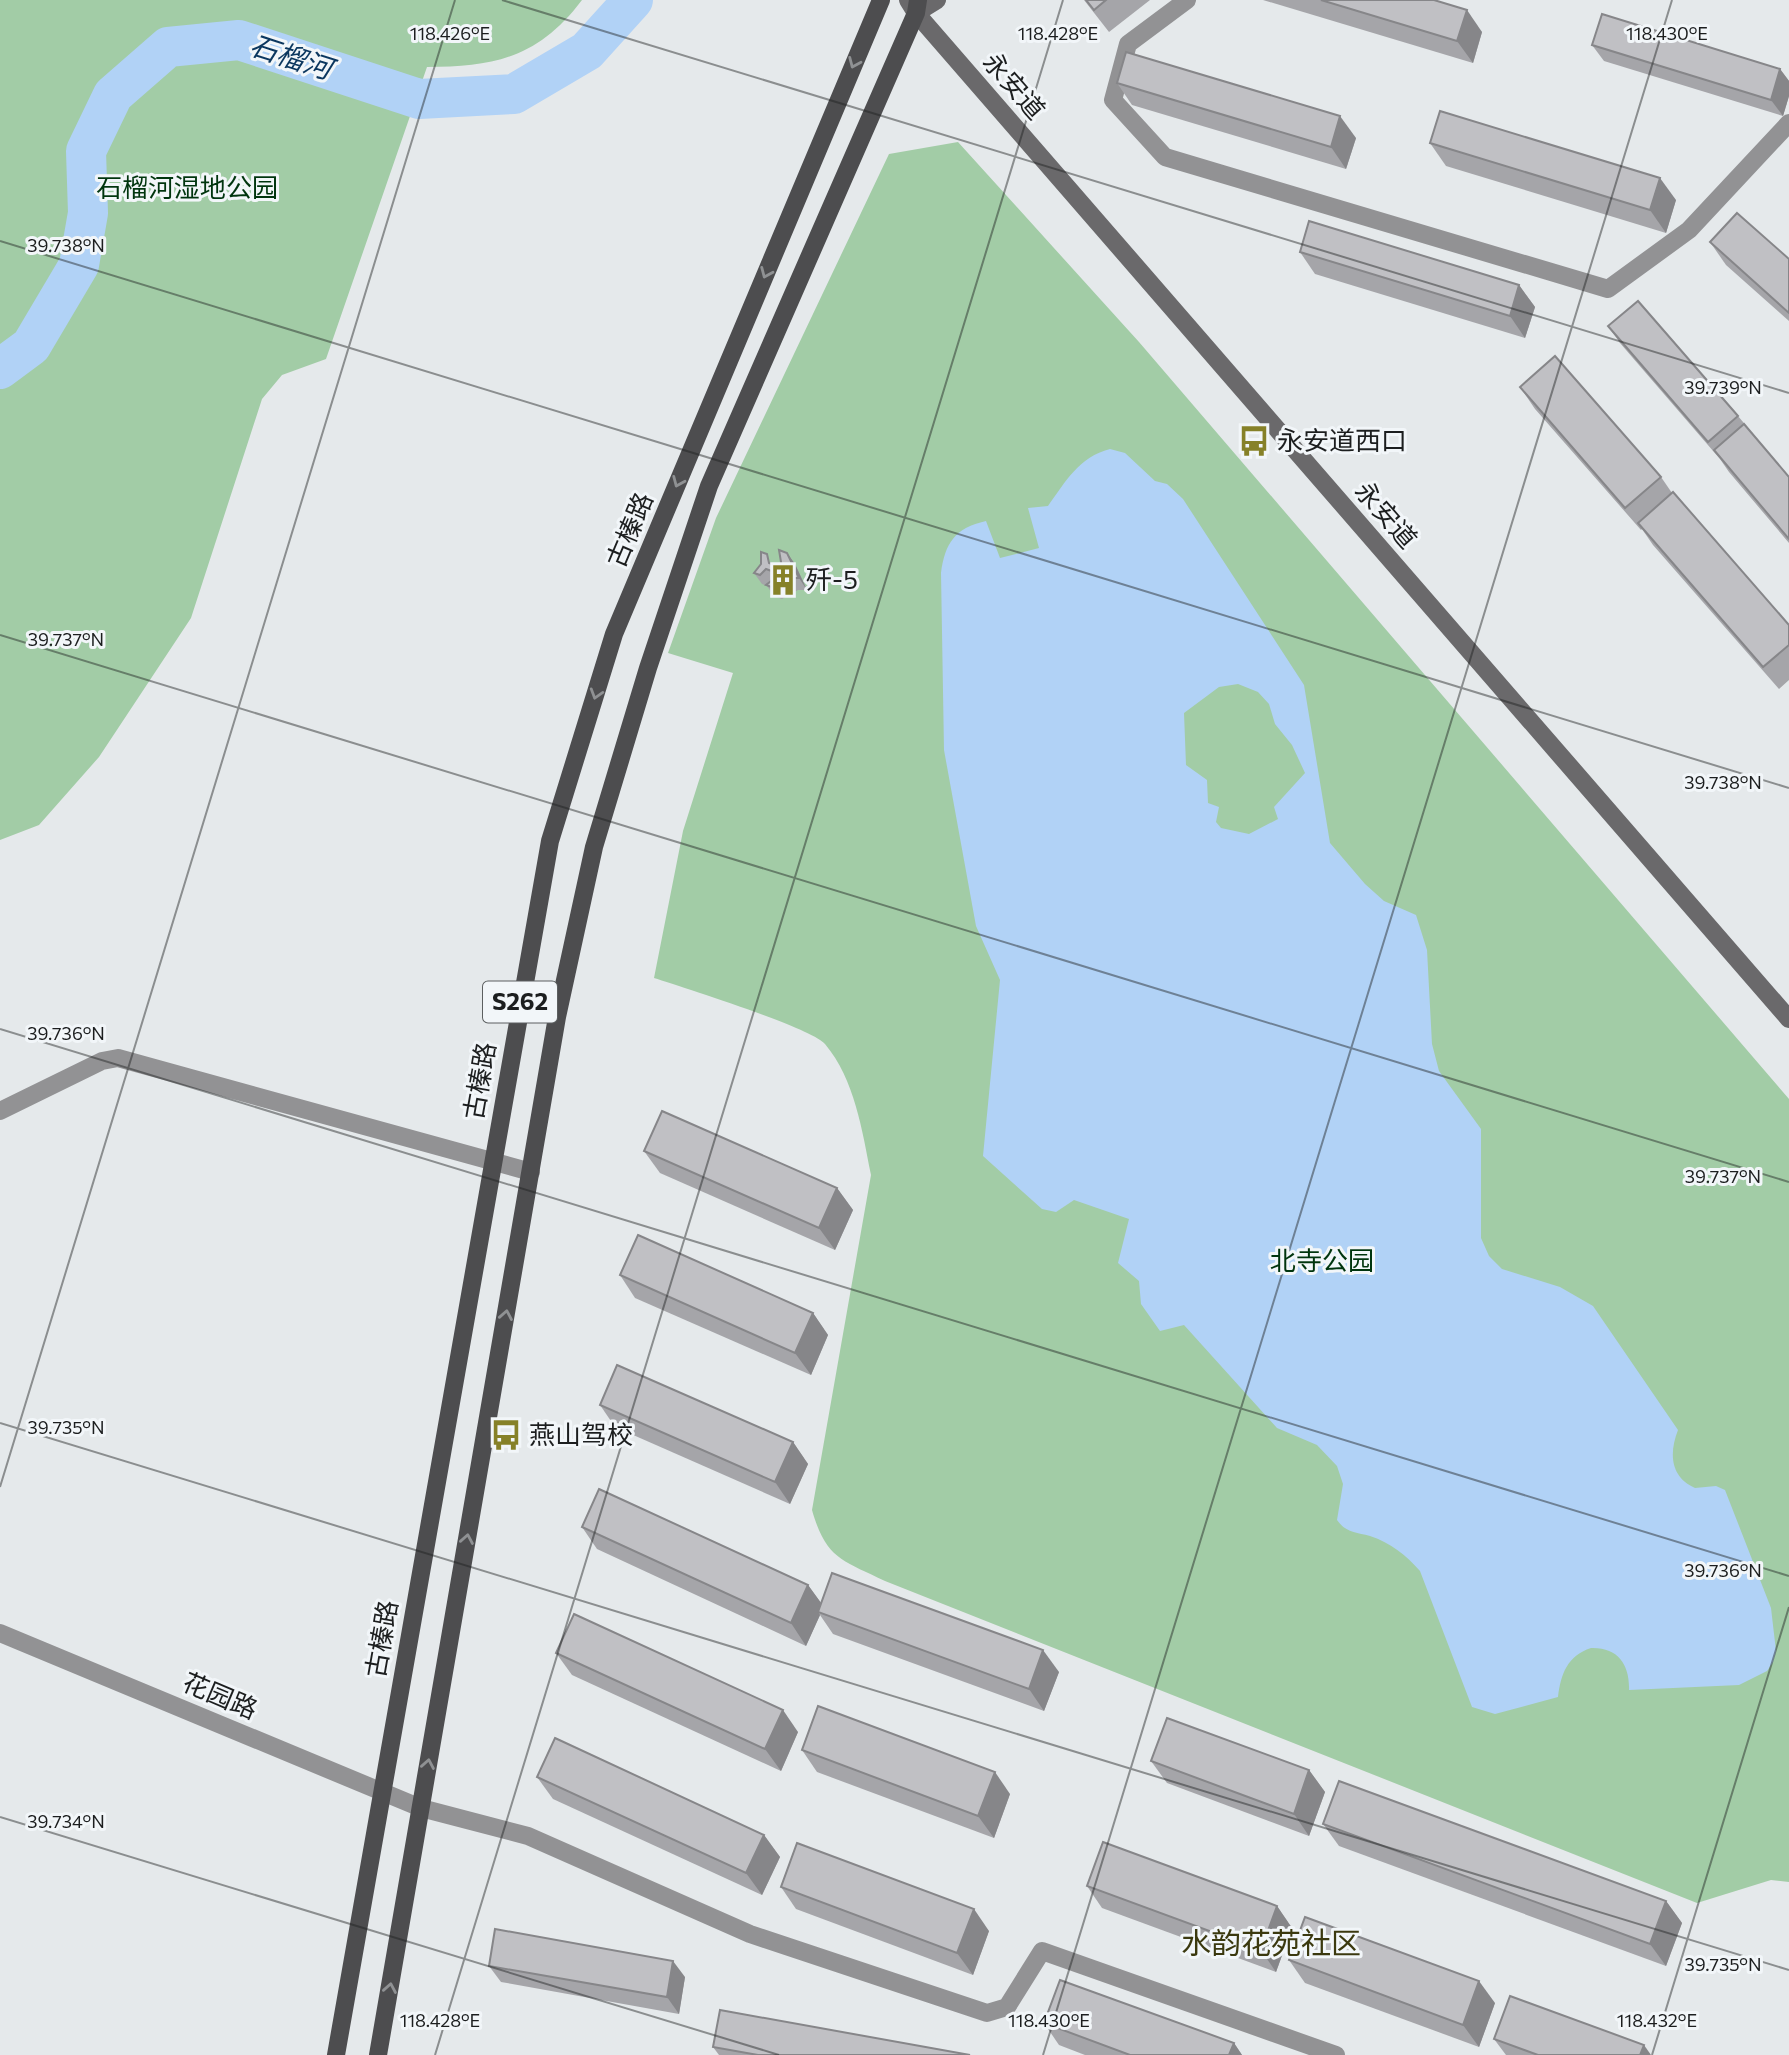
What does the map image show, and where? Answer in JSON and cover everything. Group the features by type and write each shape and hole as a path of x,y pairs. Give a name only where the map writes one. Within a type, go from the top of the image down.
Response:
{"main road":[{"name":"古榛路","path":"336,2055 550,841 614,634 881,0"},
{"path":"914,4 937,0"},
{"name":"永安道","path":"914,4 1789,1019"},
{"name":"S262","path":"378,2055 557,1017 594,847 648,668 709,486 914,4"}],"street":[{"path":"1187,0 1128,44 1113,100 1165,157 1608,289 1689,230 1789,123"},
{"path":"0,1111 102,1061 117,1058 530,1172"},
{"name":"花园路","path":"0,1633 421,1808 528,1836 750,1934 987,2013 1007,2007 1042,1951 1336,2055"}],"green space":[{"name":"石榴河湿地公园","path":"0,0 582,0 549,35 514,55 474,65 427,67 326,359 282,375 262,399 191,618 99,757 39,825 0,840"},
{"name":"北寺公园","path":"958,142 1139,342 1789,1099 1789,1882 1771,1880 1697,1903 885,1581 838,1556 823,1539 812,1510 871,1175 856,1106 844,1073 825,1044 773,1018 654,978 683,831 733,673 668,653 716,518 889,154"}],"water":[{"path":"1110,449 1125,453 1155,481 1167,484 1183,499 1304,685 1330,843 1365,884 1384,901 1416,915 1427,950 1432,1044 1439,1071 1481,1129 1481,1238 1489,1256 1502,1269 1560,1287 1593,1306 1678,1430 1673,1456 1676,1471 1681,1478 1695,1488 1716,1486 1725,1490 1771,1608 1776,1651 1767,1671 1739,1685 1629,1690 1625,1665 1620,1659 1608,1651 1591,1648 1571,1661 1561,1681 1558,1697 1495,1714 1472,1707 1420,1571 1391,1546 1348,1530 1337,1520 1343,1484 1337,1466 1317,1445 1277,1428 1184,1325 1160,1331 1141,1304 1139,1281 1118,1263 1129,1219 1074,1200 1056,1212 1042,1209 983,1156 1000,980 976,926 944,750 941,573 945,553 953,538 966,528 986,521 1000,558 1039,548 1028,508 1048,506 1074,471 1099,453","holes":["1238,684 1258,692 1269,704 1275,724 1292,745 1305,773 1274,807 1278,819 1249,834 1221,828 1216,822 1219,807 1208,803 1207,780 1186,765 1184,713 1219,687"]}],"building":[{"path":"1086,0 1106,0 1094,10"},
{"path":"1321,0 1434,0 1467,10 1457,41"},
{"path":"1602,14 1780,69 1771,100 1592,45"},
{"path":"1126,52 1340,116 1331,147 1117,83"},
{"path":"1440,111 1660,178 1650,210 1430,143"},
{"path":"1737,213 1789,259 1789,313 1710,242"},
{"path":"1309,221 1519,285 1510,316 1300,252"},
{"path":"1638,301 1738,416 1708,442 1608,326"},
{"path":"1555,356 1661,477 1625,508 1520,387"},
{"path":"1744,424 1789,477 1789,539 1714,450"},
{"path":"1673,492 1789,625 1789,645 1763,667 1638,523"},
{"path":"779,550 787,553 799,578 790,578 774,588 766,585 780,574 766,569 760,575 754,573 761,564 761,552 767,554 769,563 782,568"},
{"path":"662,1111 837,1188 819,1228 644,1151"},
{"path":"638,1235 813,1313 795,1353 620,1275"},
{"path":"617,1365 793,1442 775,1482 600,1405"},
{"path":"599,1489 808,1585 791,1623 582,1527"},
{"path":"832,1573 1043,1650 1029,1689 818,1612"},
{"path":"574,1614 783,1710 765,1749 556,1653"},
{"path":"818,1706 995,1772 978,1816 802,1750"},
{"path":"1167,1718 1309,1770 1294,1814 1151,1761"},
{"path":"555,1738 764,1835 746,1873 537,1777"},
{"path":"1339,1781 1666,1901 1650,1944 1323,1824"},
{"path":"1103,1842 1277,1906 1261,1950 1087,1886"},
{"path":"797,1843 974,1909 957,1953 781,1887"},
{"path":"1305,1917 1479,1981 1463,2025 1289,1960"},
{"path":"495,1929 673,1961 667,1997 489,1966"},
{"path":"1060,1980 1234,2043 1229,2055 1130,2055 1044,2023"},
{"path":"1510,1996 1644,2045 1640,2055 1538,2055 1494,2039"},
{"path":"720,2010 970,2055 758,2055 713,2047"}],"waterway":[{"name":"石榴河","path":"0,369 31,346 79,265 88,213 86,151 113,95 168,47 239,40 419,99 514,94 587,51 633,0"}],"place":[{"name":"永安道西口","path":"1254,441"},
{"name":"歼-5","path":"783,580"},
{"name":"燕山驾校","path":"506,1435"}],"district":[{"name":"水韵花苑社区","path":"1271,1944"}]}
